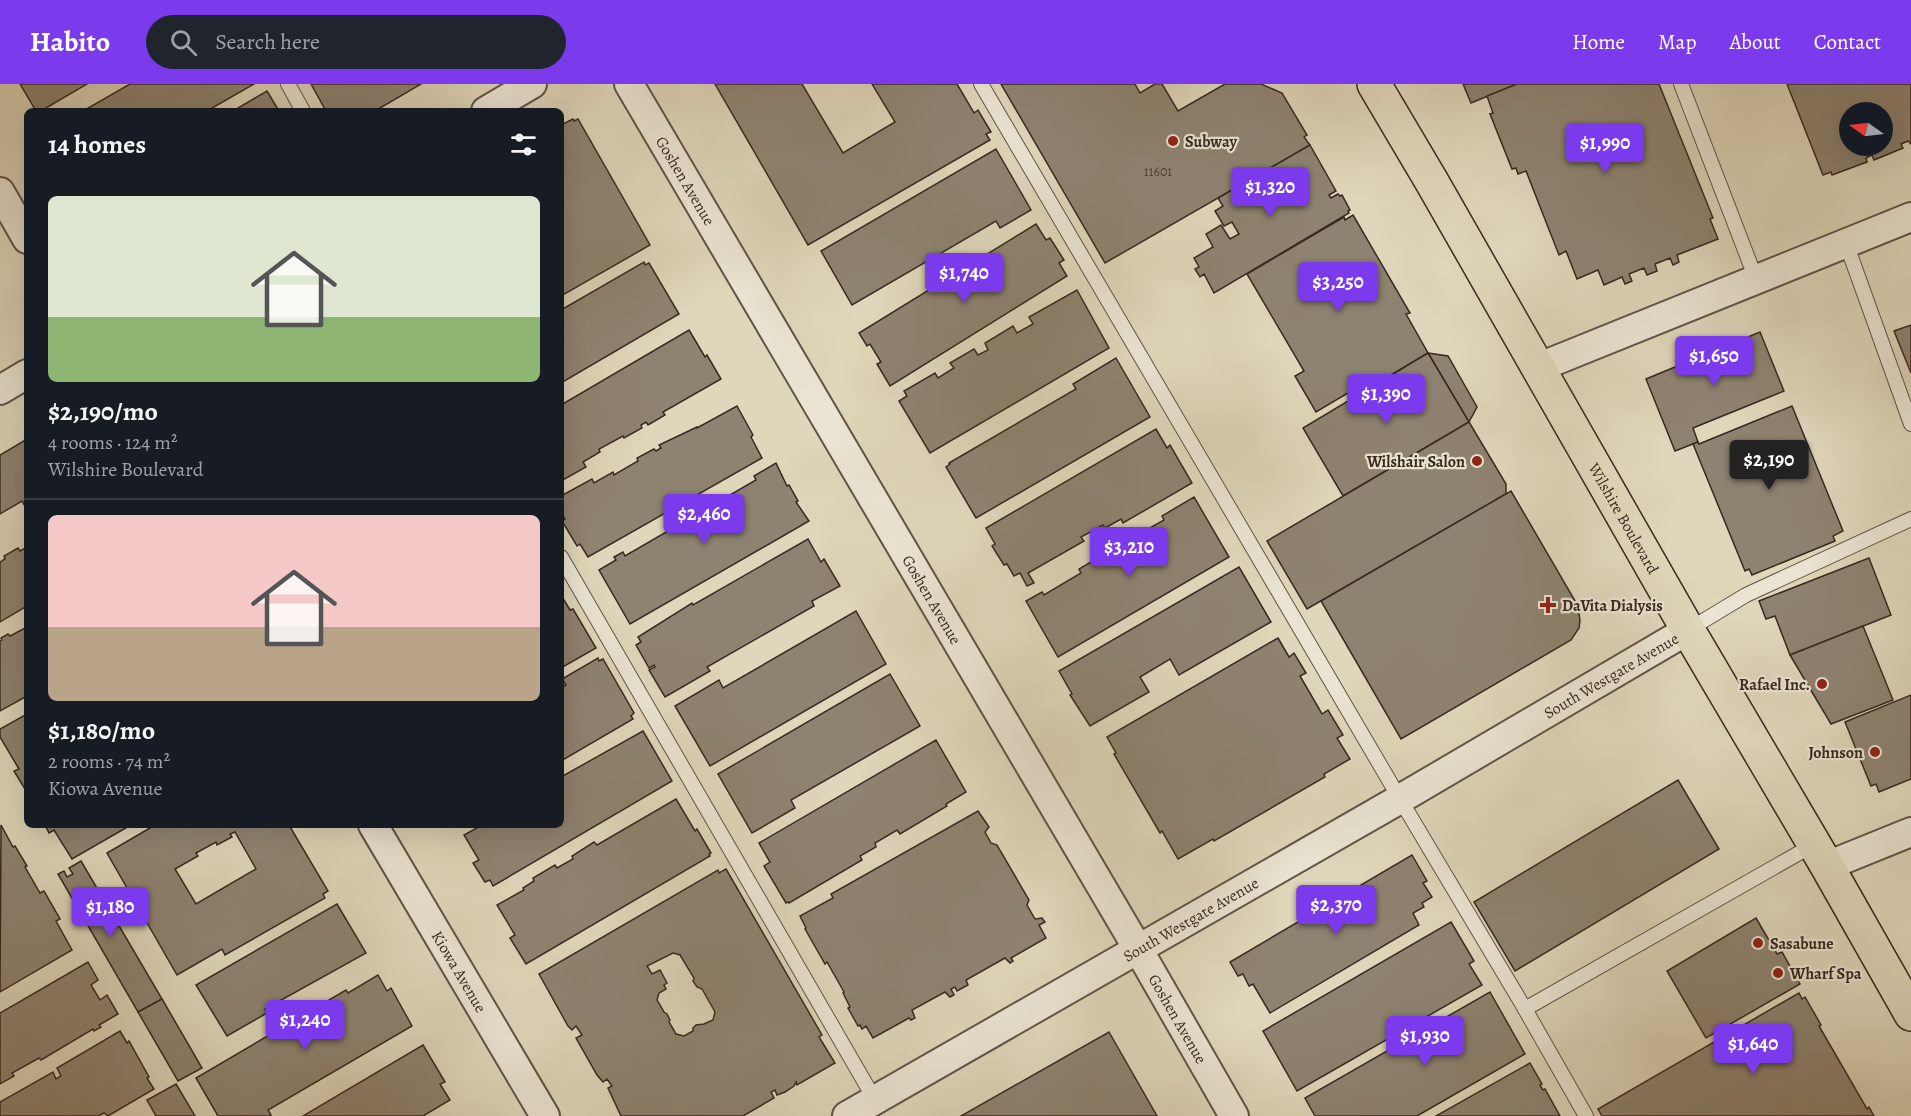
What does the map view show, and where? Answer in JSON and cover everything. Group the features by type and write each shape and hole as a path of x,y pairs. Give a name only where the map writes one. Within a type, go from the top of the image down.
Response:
{"main road":[{"name":"Wilshire Boulevard","path":"1374,84 1911,1014"}],"street":[{"path":"491,108 532,84"},
{"name":"Goshen Avenue","path":"629,84 1234,1116"},
{"path":"0,192 24,234"},
{"path":"1537,368 1911,217"},
{"path":"0,390 24,376"},
{"name":"South Westgate Avenue","path":"847,1116 1400,799 1688,630"},
{"name":"Kiowa Avenue","path":"375,828 545,1116"},
{"path":"1821,855 1911,832"}],"lane":[{"path":"288,84 301,108"},
{"path":"981,84 1586,1116"},
{"path":"1681,84 1756,279"},
{"path":"1846,243 1911,424"},
{"path":"1688,630 1746,595 1911,519"},
{"path":"564,562 875,1100"},
{"path":"1525,1009 1821,855"}],"building":[{"path":"20,84 87,84 46,108 34,108"},
{"path":"130,84 254,84 212,108 88,108"},
{"path":"311,84 421,84 380,108 324,108"},
{"path":"715,84 802,84 843,153 895,122 872,84 957,84 974,113 978,110 991,132 986,134 990,140 808,245"},
{"path":"1001,84 1135,84 1140,93 1155,84 1162,84 1178,111 1225,84 1261,84 1282,93 1307,135 1304,137 1310,145 1105,263"},
{"path":"1463,84 1517,84 1471,103"},
{"path":"1517,84 1659,84 1713,218 1710,219 1718,239 1677,255 1679,262 1673,265 1670,258 1655,264 1657,271 1647,275 1644,268 1629,274 1632,281 1625,284 1622,277 1604,285 1598,270 1577,279 1566,251 1559,255 1526,171 1518,174 1516,168 1512,169 1490,114 1493,113 1487,96"},
{"path":"1787,84 1911,84 1911,144 1908,141 1901,144 1903,148 1893,152 1893,102 1839,102 1839,156 1870,156 1866,158 1867,162 1832,175 1831,172 1823,175"},
{"path":"267,91 277,108 238,108"},
{"path":"578,119 650,245 564,294 564,124"},
{"path":"1310,145 1336,191 1329,195 1331,198 1338,194 1342,195 1350,210 1349,213 1214,293 1204,274 1200,277 1195,269 1199,267 1194,258 1213,247 1206,234 1221,225 1230,239 1239,234 1232,222 1224,226 1215,211 1223,206 1218,198"},
{"path":"996,149 1031,210 1000,228 996,221 852,305 821,251"},
{"path":"1872,156 1884,156 1874,160"},
{"path":"1353,215 1410,313 1406,314 1428,353 1361,393 1358,387 1316,412 1295,376 1304,371 1247,274 1344,217 1345,220"},
{"path":"1036,224 1046,240 1050,238 1064,260 1059,263 1067,276 890,386 877,364 881,362 870,344 867,346 859,333"},
{"path":"644,262 645,265 649,263 679,314 564,381 564,308"},
{"path":"1077,290 1109,348 930,453 899,401 907,396 904,391 935,373 938,378 954,368 950,363 974,349 978,355 988,350 985,343 1013,326 1017,333 1033,324 1029,317"},
{"path":"1911,325 1911,373 1894,331"},
{"path":"689,330 721,379 663,412 665,415 648,425 646,422 641,425 642,428 599,449 600,452 583,462 586,467 564,479 564,403"},
{"path":"1760,332 1784,391 1693,428 1698,442 1675,451 1646,379"},
{"path":"1428,353 1448,356 1477,407 1469,422"},
{"path":"1428,353 1469,422 1343,496 1303,428"},
{"path":"1116,358 1150,417 976,518 946,467 949,463 1076,389 1073,384"},
{"path":"737,406 753,435 751,437 762,458 588,557 580,544 577,546 564,524 564,494 592,479 594,483 613,472 614,475 638,461 637,458 661,448 659,445"},
{"path":"1792,406 1843,531 1833,536 1835,541 1752,575 1749,569 1745,571 1693,444 1698,442 1699,444"},
{"path":"1469,422 1506,484 1506,494 1307,609 1267,541"},
{"path":"1156,429 1167,448 1170,445 1192,483 1123,523 1121,519 1105,528 1103,525 1081,537 1084,541 1028,573 1034,583 1027,586 1020,573 1014,576 992,546 995,544 986,528"},
{"path":"24,441 24,505 22,501 0,514 0,455"},
{"path":"776,463 787,486 789,485 798,501 796,502 809,521 630,624 599,570 616,560 614,557 623,552 625,556 756,480 754,476"},
{"path":"1511,491 1578,606 1579,628 1571,640 1401,739 1321,601"},
{"path":"1194,497 1229,557 1058,657 1026,601 1042,592 1044,595 1081,573 1079,569 1103,555 1106,559 1150,532 1148,529 1164,520 1162,516"},
{"path":"808,539 821,562 824,559 840,586 812,601 814,606 707,667 710,671 665,697 649,670 655,667 654,665 649,668 636,645 641,642 638,637 692,603 693,605"},
{"path":"18,548 20,551 24,549 24,608 0,622 0,562 5,559 4,556"},
{"path":"1869,558 1891,615 1790,655 1775,616 1766,619 1759,601"},
{"path":"1239,567 1271,622 1179,675 1170,659 1140,677 1149,692 1090,726 1070,695 1072,694 1059,671"},
{"path":"564,600 570,610 573,609 596,648 564,666"},
{"path":"856,611 886,664 710,766 675,706 719,680 723,688"},
{"path":"1863,626 1893,700 1831,724 1790,655"},
{"path":"24,629 24,698 0,711 0,641 8,634 10,636"},
{"path":"1278,638 1289,657 1294,653 1306,673 1300,676 1322,714 1328,710 1343,735 1337,738 1350,759 1324,774 1325,777 1214,841 1213,839 1178,859 1162,831 1160,833 1114,754 1116,753 1107,737"},
{"path":"598,658 599,661 603,659 634,713 631,716 633,719 564,759 564,686 566,685 564,678"},
{"path":"890,674 920,726 791,800 795,808 752,833 718,774"},
{"path":"1911,695 1911,779 1879,792 1876,784 1871,786 1845,722"},
{"path":"24,716 24,787 14,771 19,769 0,737 0,729"},
{"path":"643,731 672,781 493,886 490,880 485,882 473,863 479,860 464,835 477,828 564,828 564,775"},
{"path":"936,740 966,792 900,834 897,830 875,843 876,847 860,856 862,860 786,903 764,866 770,862 759,843"},
{"path":"1678,780 1719,849 1515,971 1474,902"},
{"path":"676,799 695,831 697,829 711,853 710,856 526,964 510,938 515,935 497,905 524,890 523,888 534,881 533,878 555,865 557,868 573,859 572,856 594,842 597,845"},
{"path":"978,811 989,827 985,832 991,843 997,845 1029,900 1027,905 1035,919 1042,918 1045,922 1039,925 1046,938 1011,958 1013,961 1010,963 1005,958 966,980 968,985 957,991 955,987 951,989 954,995 950,997 945,992 912,1010 915,1018 911,1020 909,1018 873,1038 866,1026 862,1029 860,1025 858,1026 848,1008 850,1007 844,992 827,962 825,964 800,916 833,898 831,894"},
{"path":"1,825 27,866 25,867 40,893 44,891 60,919 56,921 72,950 0,992"},
{"path":"46,828 126,828 72,859 54,830 49,833"},
{"path":"150,828 291,828 328,891 323,894 325,898 225,955 222,949 177,975 107,853","holes":["235,832 256,869 196,904 175,869 198,856 196,853 216,842 217,845 232,837 230,834"]},
{"path":"1412,855 1427,881 1423,883 1432,897 1422,903 1424,907 1413,913 1419,925 1270,1013 1253,984 1249,986 1243,974 1238,976 1230,962"},
{"path":"81,861 162,999 138,1012 58,874 64,871 67,877 73,874 69,868"},
{"path":"726,869 822,1035 819,1037 835,1063 797,1085 796,1082 785,1092 777,1095 775,1090 771,1092 774,1098 743,1116 621,1116 608,1088 612,1086 607,1079 603,1082 597,1075 576,1038 582,1035 576,1026 572,1030 568,1026 539,974 718,870 719,873","holes":["673,953 680,955 694,978 693,981 697,987 702,989 715,1012 713,1020 696,1025 693,1031 684,1036 676,1034 667,1014 657,1000 659,993 666,989 664,985 667,983 660,970 652,974 647,966"]},
{"path":"337,904 366,953 265,1009 267,1013 227,1036 196,985"},
{"path":"1756,918 1777,954 1782,952 1800,984 1706,1038 1667,971"},
{"path":"1451,922 1474,961 1469,964 1482,985 1297,1091 1263,1031"},
{"path":"88,962 98,980 91,985 100,1000 107,995 118,1014 99,1025 101,1027 94,1031 93,1029 41,1060 39,1058 12,1073 14,1076 0,1084 0,1013"},
{"path":"378,975 387,991 391,988 412,1026 268,1110 271,1115 269,1116 218,1116 196,1078 346,990 348,993"},
{"path":"1490,992 1525,1054 1417,1116 1315,1116 1305,1098"},
{"path":"1799,993 1802,999 1805,997 1867,1109 1869,1107 1874,1116 1602,1116 1598,1109"},
{"path":"162,999 202,1068 178,1081 138,1012"},
{"path":"120,1031 127,1043 129,1041 154,1089 108,1116 104,1113 98,1116 0,1116 0,1102 53,1072 56,1079 61,1076 57,1068"},
{"path":"1109,1032 1157,1116 961,1116"},
{"path":"423,1045 445,1082 440,1084 450,1100 423,1116 303,1116"},
{"path":"1530,1063 1542,1084 1540,1085 1543,1090 1545,1089 1560,1116 1436,1116"},
{"path":"176,1084 195,1116 156,1116 147,1100"}],"place":[{"name":"Subway","path":"1173,141"},
{"name":"Wilshair Salon","path":"1477,461"},
{"name":"DaVita Dialysis","path":"1548,605"},
{"name":"Rafael Inc.","path":"1822,684"},
{"name":"Johnson","path":"1875,752"},
{"name":"Sasabune","path":"1758,943"},
{"name":"Wharf Spa","path":"1778,973"}]}
